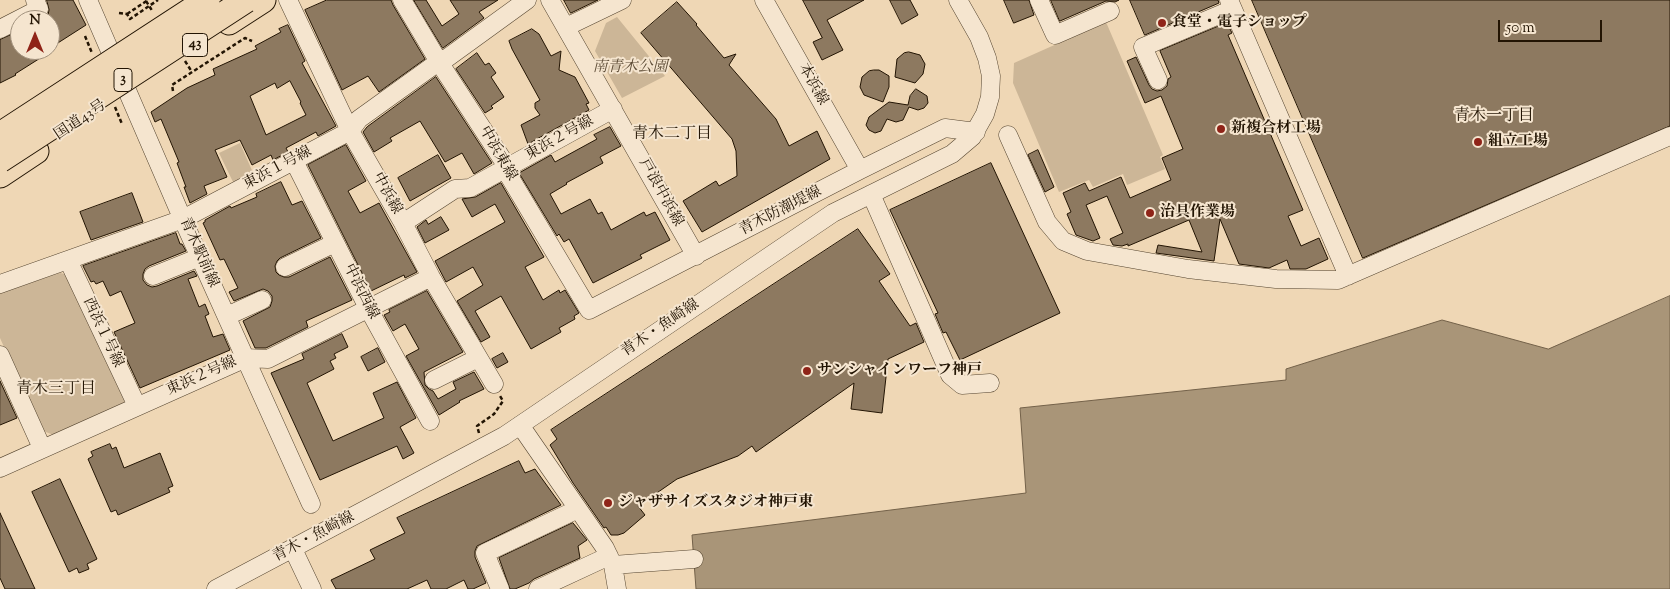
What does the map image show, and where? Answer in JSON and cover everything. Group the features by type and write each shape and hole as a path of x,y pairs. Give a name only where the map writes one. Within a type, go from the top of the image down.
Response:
{"highway":[{"path":"0,121 189,0"},
{"name":"3","path":"0,135 207,0"},
{"name":"3","path":"0,160 246,0"},
{"name":"国道43号","path":"0,175 263,0"}],"street":[{"path":"0,29 39,9 35,0"},
{"name":"青木駅前線","path":"88,0 183,219 311,504"},
{"name":"中浜線","path":"288,0 350,130 431,277 494,384"},
{"name":"中浜東線","path":"402,0 508,168 509,176 589,310"},
{"name":"東浜１号線","path":"0,284 183,219 294,161 350,130 359,119 527,0"},
{"name":"戸浪中浜線","path":"550,0 696,256"},
{"path":"566,27 622,0"},
{"name":"本浜線","path":"764,0 860,170"},
{"name":"青木・魚崎線","path":"216,589 504,436 833,213 952,154 972,137 985,114 990,97 991,76 979,37 958,0"},
{"path":"1039,0 1055,35 1110,11"},
{"path":"1158,80 1143,47 1231,5 1348,276"},
{"name":"東浜２号線","path":"402,223 455,189 470,188 613,109"},
{"name":"青木防潮堤線","path":"589,310 945,128 976,132"},
{"path":"1008,135 1047,222 1063,241 1087,251 1188,269 1276,279 1338,280 1670,136"},
{"name":"中浜西線","path":"294,161 368,308 430,421"},
{"path":"871,194 950,375 962,385 990,384"},
{"path":"285,267 335,243"},
{"path":"153,276 200,256"},
{"name":"西浜１号線","path":"68,260 137,406"},
{"name":"東浜２号線","path":"0,468 246,358 268,359 431,277"},
{"path":"227,316 262,300"},
{"path":"0,355 42,448"},
{"path":"434,380 478,358"},
{"path":"520,425 605,548 611,561 616,589"},
{"path":"500,589 485,553 578,509"},
{"path":"293,549 312,589"},
{"path":"538,589 611,561 694,559"}],"path":[{"path":"119,14 127,14 148,0"},
{"path":"127,14 130,19 158,0"},
{"path":"173,91 172,85 245,38 252,41"},
{"path":"480,433 477,426 494,414 503,401"}],"green space":[{"name":"南青木公園","path":"617,17 665,76 622,98 595,51 606,23"},
{"path":"1106,22 1163,155 1160,157 1165,169 1127,185 1123,174 1093,187 1089,180 1059,192 1013,83 1014,63"},
{"path":"240,143 254,175 234,184 219,153"},
{"path":"60,273 70,275 126,397 122,407 56,436 41,430 0,338 0,293"}],"shaded area":[{"path":"1670,296 1670,589 696,589 692,535 1026,493 1020,408 1286,380 1286,369 1442,320 1548,349"}],"building":[{"path":"47,0 73,0 86,25 60,42 60,10 49,10"},
{"path":"327,0 391,0 425,59 379,92 368,76 342,90 305,10"},
{"path":"414,0 426,0 442,26 459,14 450,0 498,0 479,12 484,18 443,48"},
{"path":"564,0 598,0 571,13"},
{"path":"803,0 864,0 827,20 843,50 822,60 813,42 822,38"},
{"path":"890,0 910,0 918,15 902,24"},
{"path":"1004,0 1029,0 1034,15 1014,23"},
{"path":"1051,0 1119,0 1115,2 1106,1 1060,21"},
{"name":"食堂・電子ショップ","path":"1130,0 1218,0 1219,3 1145,35"},
{"name":"組立工場","path":"1252,0 1670,0 1670,126 1363,258"},
{"path":"677,2 724,58 736,54 729,65 776,119 789,146 817,131 830,159 702,232 683,201 716,181 719,186 737,176 736,151 732,139 641,33"},
{"path":"1227,23 1232,33 1228,35 1303,210 1288,216 1301,246 1319,238 1328,259 1306,269 1290,269 1287,260 1269,268 1239,264 1220,219 1214,261 1156,253 1158,245 1202,252 1189,220 1128,246 1128,244 1122,246 1113,245 1110,239 1123,233 1107,196 1086,205 1100,238 1093,241 1076,235 1067,214 1071,212 1063,193 1085,183 1089,191 1121,177 1130,198 1171,180 1162,158 1183,149 1161,96 1145,103 1127,61 1136,57 1152,89 1162,90 1167,86 1168,79 1171,77 1160,51"},
{"path":"288,25 305,61 302,63 336,126 318,136 316,132 286,148 288,152 273,160 271,155 252,165 240,140 215,150 227,177 204,186 207,194 190,203 177,163 179,162 161,119 155,122 151,112 187,88 215,75 213,69 257,49 255,46 281,32 279,29","holes":["290,81 306,115 266,135 250,96 275,83 277,88"]},
{"path":"532,29 539,34 551,56 561,51 559,70 575,77 589,103 586,104 589,110 528,144 521,125 540,115 535,108 535,103 540,100 509,41"},
{"path":"10,36 10,60 37,60 16,75 0,83 0,40"},
{"path":"909,52 920,55 925,64 923,74 915,83 895,77 897,59 904,53"},
{"path":"477,53 485,65 489,63 496,73 491,77 504,97 485,113 456,69"},
{"path":"879,70 889,76 889,87 883,102 864,95 860,87 862,77 869,71"},
{"path":"436,77 492,163 474,174 462,153 445,162 420,121 390,138 392,141 374,152 363,132 367,127"},
{"path":"916,89 927,96 928,103 924,108 918,110 909,107 903,120 896,122 887,119 881,131 875,133 869,130 866,125 869,117 889,102 908,105 910,96"},
{"path":"610,127 621,146 600,157 603,163 550,194 561,214 590,199 598,214 602,212 611,230 644,212 646,216 655,212 670,240 640,255 642,258 593,283 569,239 564,242 559,234 557,236 519,173 551,155 555,162 597,139 594,135"},
{"path":"346,145 366,181 348,191 360,213 379,203 417,272 405,278 404,275 371,291 308,165"},
{"path":"1038,150 1054,187 1045,192 1028,155"},
{"path":"438,155 451,178 410,201 398,178"},
{"path":"991,163 1060,313 960,360 946,332 943,333 935,314 938,313 890,210"},
{"path":"281,182 292,205 302,201 321,238 280,258 275,266 276,272 284,277 289,277 330,257 352,300 306,321 308,327 266,348 255,348 243,321 270,307 272,296 263,289 234,301 229,292 238,288 224,259 220,260 203,223 230,206 231,208 257,197 256,194"},
{"path":"501,183 544,257 525,267 543,300 559,290 560,293 565,290 579,313 574,316 575,319 559,328 561,332 531,349 501,296 475,311 490,337 481,342 457,301 483,285 473,267 446,282 435,261 505,222 495,204 472,217 462,199 475,197"},
{"path":"132,193 143,222 91,240 80,212"},
{"path":"441,217 449,230 425,243 417,227 426,220 428,224"},
{"path":"858,229 890,274 879,281 910,326 916,323 924,342 888,359 882,413 851,409 854,383 756,452 752,446 738,456 677,479 638,506 645,515 624,533 611,535 606,527 604,528 573,483 550,445 557,439 551,430"},
{"path":"176,233 180,244 182,244 186,251 149,266 145,269 143,280 152,287 194,271 197,276 188,279 199,307 205,304 209,314 205,316 213,337 223,334 230,350 140,388 114,332 135,323 121,291 110,296 103,281 96,284 94,281 91,282 83,266"},
{"path":"427,291 463,352 424,372 425,385 433,391 438,399 456,389 453,382 474,372 484,389 459,401 439,415 406,356 419,349 405,324 393,331 384,315 390,312 389,310"},
{"path":"342,334 348,347 334,354 336,358 330,361 334,369 307,383 333,441 384,418 373,393 397,382 416,418 400,427 414,453 403,459 397,446 320,480 271,373 304,359 302,354"},
{"path":"378,348 385,362 368,371 361,357"},
{"path":"503,353 508,362 497,368 492,359"},
{"path":"0,381 17,418 0,425"},
{"path":"110,444 112,449 116,447 124,468 160,453 173,486 168,488 170,492 118,515 116,510 111,512 88,459 93,456 91,452"},
{"path":"519,461 525,473 535,469 561,505 477,546 475,557 486,583 473,589 468,589 464,580 446,589 431,589 427,580 407,589 336,589 331,580 375,559 370,550 405,533 397,518"},
{"path":"60,479 97,559 87,564 89,569 79,573 77,568 69,572 32,492"},
{"path":"0,513 35,589 5,589 0,578"},
{"path":"573,523 587,540 578,546 580,558 529,583 515,589 510,589 499,558"}],"place":[{"name":"食堂・電子ショップ","path":"1162,23"},
{"name":"新複合材工場","path":"1221,129"},
{"name":"組立工場","path":"1478,142"},
{"name":"治具作業場","path":"1150,213"},
{"name":"サンシャインワーフ神戸","path":"807,371"},
{"name":"ジャザサイズスタジオ神戸東","path":"608,503"}],"district":[{"name":"青木一丁目","path":"1494,117"},
{"name":"青木二丁目","path":"672,135"},
{"name":"青木三丁目","path":"56,390"}]}
